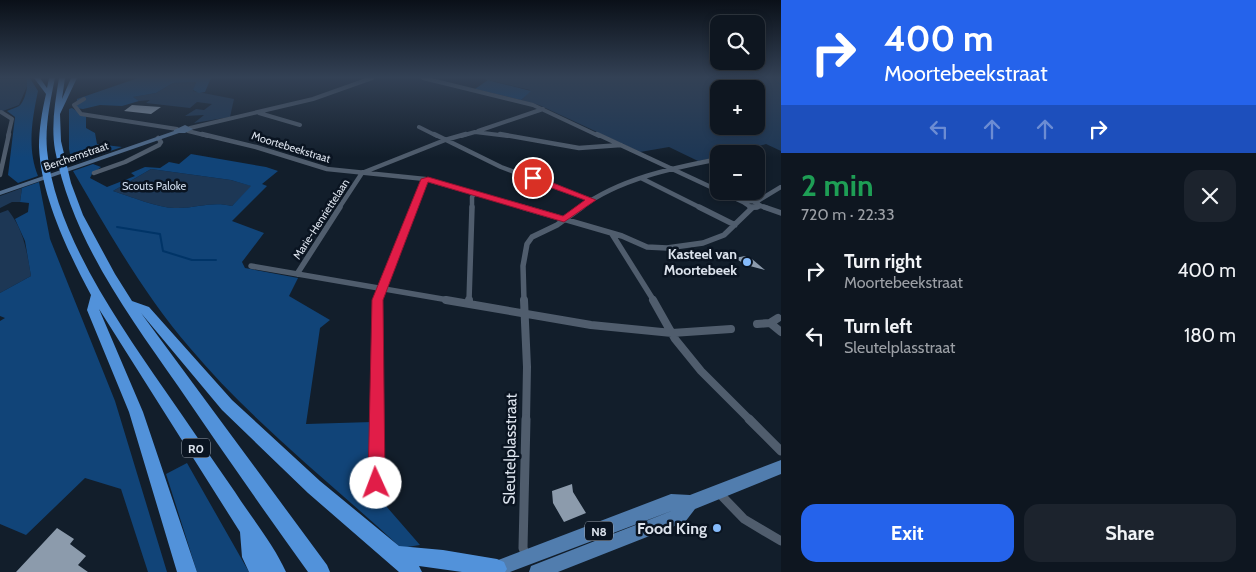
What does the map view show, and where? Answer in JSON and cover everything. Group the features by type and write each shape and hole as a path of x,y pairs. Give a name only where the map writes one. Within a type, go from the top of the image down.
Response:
{"highway":[{"name":"R0","path":"47,105 44,123 43,156 54,200 68,238 97,294 124,340 276,572"},
{"name":"R0","path":"58,105 59,150 76,208 87,234 129,304 320,572"},
{"path":"57,113 63,105"},
{"path":"97,294 93,310 126,386 152,460 187,572"},
{"path":"129,304 145,310 227,405 314,487 395,555 412,572"},
{"path":"248,528 251,557 259,572"},
{"path":"395,555 443,559 492,570"}],"main road":[{"name":"N8","path":"492,570 532,565 678,516 690,503 781,467"}],"street":[{"path":"75,105 81,114 177,130"},
{"name":"Berchemstraat","path":"0,193 177,130 189,130 291,105"},
{"path":"531,105 743,202 752,208 761,206"},
{"path":"475,132 543,109"},
{"path":"0,175 12,119 1,112"},
{"path":"259,113 268,119 296,122 300,125"},
{"path":"419,127 501,167 591,200"},
{"name":"Moortebeekstraat","path":"189,130 256,146 327,169 425,179 564,219 647,247 667,248 702,243 724,235 752,208"},
{"name":"Marie-Henriettelaan","path":"297,274 362,173 446,140 475,132 498,134 579,148 621,145"},
{"name":"Berchemstraat","path":"94,173 124,162 159,145 161,142 158,138"},
{"path":"564,219 591,200 641,178 669,169 710,161"},
{"path":"641,178 735,225"},
{"path":"377,499 375,442 378,300 380,288 425,179"},
{"path":"756,202 781,187"},
{"path":"469,304 472,197 475,192"},
{"path":"743,202 747,200 756,202 761,206 781,213"},
{"name":"Sleutelplasstraat","path":"532,565 523,548 527,339 523,266 527,244 532,237 564,219"},
{"path":"612,234 672,332 701,371 781,451"},
{"path":"251,266 592,326 672,332 731,329"},
{"path":"757,324 770,323 778,318"},
{"path":"770,323 781,332"},
{"path":"718,492 735,511 781,541"}],"green space":[{"path":"0,105 19,105 19,105 0,112"},
{"path":"161,105 194,105 190,108"},
{"path":"211,105 233,105 230,117 194,123 204,115 185,116 196,109 204,110"},
{"path":"538,105 710,105 710,135 765,135 765,105 781,105 781,151 766,144 710,145 710,159 698,161 669,147 640,152"},
{"name":"Scouts Paloke","path":"151,169 231,180 252,186 232,206 217,204 182,208 160,206 113,191"},
{"path":"22,188 20,202 12,202 0,208 0,196"},
{"path":"8,210 21,233 31,276 0,293 0,213"}],"shaded area":[{"path":"35,105 32,123 32,144 38,176 18,183 8,175 15,117 7,111 19,106"},
{"path":"76,105 126,105 100,105 83,109 76,108"},
{"path":"72,108 86,117 86,128 95,133 97,144 122,147 72,164 69,149 69,109"},
{"path":"191,154 266,167 278,171 262,184 267,186 232,221 264,233 242,262 245,268 298,278 289,296 330,320 320,328 306,424 372,422 372,451 359,485 379,507 386,506 420,545 401,548 292,451 214,375 173,328 142,285 73,171 93,164 101,167 90,178 107,187 135,176 131,173 145,167 160,168 169,162 179,164","holes":["151,169 231,180 251,186 232,206 217,204 182,208 168,207 152,204 113,191"]},
{"path":"39,182 50,239 115,401 167,572 148,572 121,489 85,478 26,535 0,524 0,321 5,318 0,316 0,293 31,276 25,241 15,219 28,212 29,203 20,202 22,188"},
{"path":"187,463 249,572 197,572 166,474"}],"building":[{"path":"132,105 161,107 151,114 124,111"},
{"name":"Kasteel van Moortebeek","path":"745,256 752,259 765,270 746,265 735,258"},
{"path":"572,484 573,492 586,513 564,522 553,503 552,491"},
{"path":"57,528 74,539 70,544 86,556 78,565 88,572 16,572"}],"waterway":[{"path":"117,227 160,234 163,251 192,260 216,260"}],"place":[{"name":"Kasteel van Moortebeek","path":"747,262"},
{"name":"Food King","path":"717,528"}],"route":[{"path":"376,483 378,300 380,288 425,179 564,219 591,200 533,178"}]}
